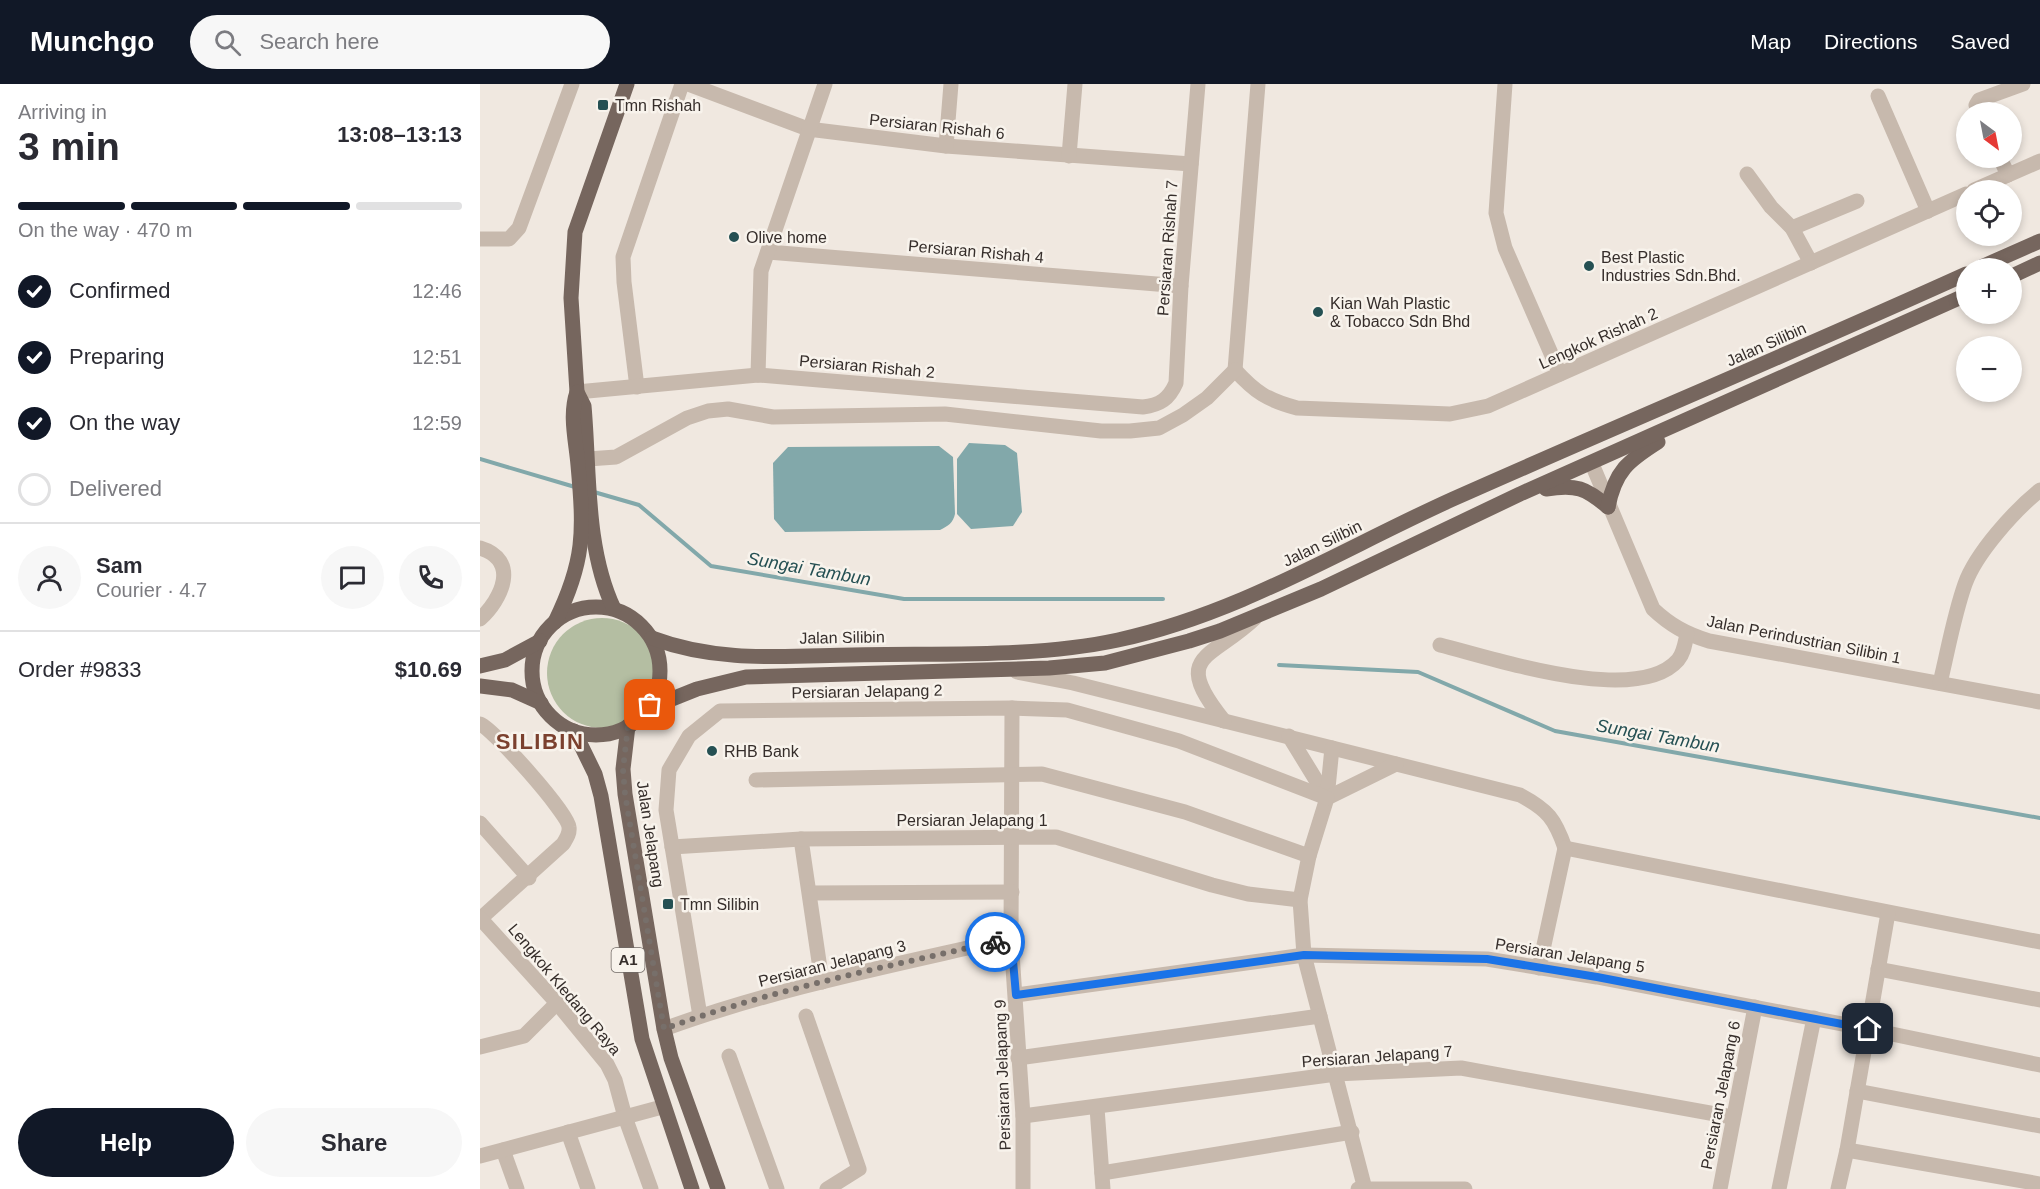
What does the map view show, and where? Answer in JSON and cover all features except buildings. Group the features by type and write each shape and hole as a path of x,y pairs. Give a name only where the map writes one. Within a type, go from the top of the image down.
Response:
{"main road":[{"path":"614,609 600,579 588,533 585,465 573,406 578,392 571,298 575,232 627,84"},
{"path":"2001,258 2040,241"},
{"path":"2022,271 2040,263"},
{"name":"Jalan Silibin","path":"652,638 706,654 732,656 970,653 1060,648 1115,641 1207,616 1242,602 1451,500 1956,278"},
{"path":"647,709 707,685 746,677 1007,670 1106,663 1189,641 1257,616 1709,409 1956,300"},
{"path":"1592,464 1594,452 1600,445 1658,418 1692,396"},
{"path":"1608,507 1612,486 1629,462 1709,409"},
{"path":"1451,500 1503,489 1572,457 1584,457 1592,464"},
{"path":"1520,495 1562,486 1576,487 1591,492 1608,507"},
{"path":"555,622 577,570 588,533"},
{"name":"A1","path":"480,666 505,660 540,641 555,622 572,612 587,607 614,609 636,620 652,638"},
{"path":"574,731 597,735 628,726 647,709 657,692 660,672 658,652 652,638"},
{"name":"A1","path":"540,641 532,672 534,688 541,704 555,720 574,731 595,774 601,796 642,1039 662,1107 692,1189"},
{"name":"A1","path":"480,686 512,690 541,704"},
{"name":"Jalan Jelapang","path":"628,726 623,769 625,794 664,1029 671,1058 718,1189"}],"street":[{"path":"480,239 509,240 519,228 572,84"},
{"path":"637,387 623,257 682,84"},
{"name":"Persiaran Rishah 6","path":"688,84 808,129 946,146 1191,164"},
{"path":"758,375 758,287 808,129 825,84"},
{"path":"946,146 951,84"},
{"path":"1069,156 1075,84"},
{"name":"Persiaran Rishah 7","path":"1155,406 1171,394 1176,383 1181,286 1198,84"},
{"path":"585,465 616,457 687,418 708,411 728,409 773,417 945,414 1101,431 1159,428 1207,398 1235,370 1258,84"},
{"path":"1506,84 1496,213 1505,248 1560,374"},
{"path":"1978,102 2023,84"},
{"path":"1878,96 1928,211"},
{"path":"1998,180 2040,161"},
{"path":"2004,168 2008,176"},
{"path":"1747,174 1771,207 1792,228 1811,263"},
{"name":"Lengkok Rishah 2","path":"1235,370 1252,389 1272,401 1297,408 1450,414 1488,406 1956,198"},
{"path":"1792,228 1857,201"},
{"name":"Persiaran Rishah 4","path":"768,252 1181,286"},
{"name":"Persiaran Rishah 2","path":"578,392 758,375 1131,406 1155,406"},
{"name":"Jalan Perindustrian Silibin 1","path":"1592,464 1608,507 1653,609 1668,623 1687,634 1709,641 2040,702"},
{"path":"1940,683 1966,582 1985,550 2027,501 2040,490"},
{"path":"480,548 490,550 499,559 504,573 502,590 493,608 480,619"},
{"path":"1224,721 1201,689 1197,675 1200,662 1212,648 1245,628 1257,616"},
{"path":"1440,645 1540,671 1617,682 1650,677 1665,670 1678,660 1684,650 1687,634"},
{"path":"1007,670 1073,683 1289,736 1520,795 1540,806 1556,822 1565,848 1539,968"},
{"name":"Persiaran Jelapang 9","path":"1012,708 1011,938 1023,1116 1023,1189"},
{"name":"Persiaran Jelapang 2","path":"700,1016 666,810 669,770 689,736 720,711 1012,708 1067,710 1179,741 1327,798"},
{"path":"480,724 560,807 569,826 563,844 529,878 480,918"},
{"path":"1289,736 1327,798"},
{"path":"1332,748 1327,798 1309,856 1300,900 1304,955 1352,1132 1362,1189 1465,1189"},
{"path":"1327,798 1396,764"},
{"path":"756,780 1042,774 1185,812 1309,856"},
{"path":"480,823 529,878"},
{"name":"Persiaran Jelapang 1","path":"672,847 801,839 1056,837 1212,885 1300,900"},
{"path":"801,839 822,982"},
{"path":"1565,848 2040,942"},
{"path":"810,893 1012,892"},
{"path":"1838,1189 1847,1150 1888,913"},
{"name":"Lengkok Kledang Raya","path":"480,918 557,1003 607,1064 615,1080 625,1117 651,1189"},
{"name":"Persiaran Jelapang 3","path":"664,1029 700,1016 822,982 1011,938"},
{"name":"Persiaran Jelapang 5","path":"1016,995 1304,955 1487,959 1814,1018 2040,1065"},
{"path":"1878,969 2040,1000"},
{"path":"480,1047 524,1036 557,1003"},
{"name":"Persiaran Jelapang 6","path":"1720,1189 1732,1117 1755,1007"},
{"path":"806,1016 859,1169 827,1189"},
{"path":"1018,1058 1320,1016"},
{"path":"1779,1189 1814,1018"},
{"path":"729,1056 777,1189"},
{"name":"Persiaran Jelapang 7","path":"1023,1116 1097,1108 1336,1074 1461,1068 1732,1117"},
{"path":"1857,1090 2040,1126"},
{"path":"480,1156 662,1107"},
{"path":"1097,1108 1103,1189"},
{"path":"568,1132 588,1189"},
{"path":"1102,1173 1352,1132"},
{"path":"503,1150 517,1189"},
{"path":"1847,1150 2040,1184"}],"green space":[{"path":"602,618 623,622 641,634 653,652 657,673 653,694 641,712 623,724 602,728 581,724 563,712 551,694 547,673 551,652 563,634 581,622"}],"water":[{"path":"969,443 1005,445 1017,453 1022,512 1013,526 971,529 957,514 957,459"},
{"path":"939,446 953,457 955,514 950,524 940,530 785,532 774,519 773,463 788,447"}],"waterway":[{"name":"Sungai Tambun","path":"480,459 575,487"},
{"name":"Sungai Tambun","path":"594,492 639,505 711,566 904,599 1163,599"},
{"name":"Sungai Tambun","path":"1279,665 1418,672 1555,731 2040,818"}],"way so far":[{"path":"650,705 628,726 623,769 625,794 664,1029 700,1016 822,982 995,942"}],"place":[{"name":"Tmn Rishah","path":"603,105"},
{"name":"Olive home","path":"734,237"},
{"name":"Best Plastic Industries Sdn.Bhd.","path":"1589,266"},
{"name":"Kian Wah Plastic & Tobacco Sdn Bhd","path":"1318,312"},
{"name":"RHB Bank","path":"712,751"},
{"name":"Tmn Silibin","path":"668,904"}],"district":[{"name":"SILIBIN","path":"540,741"}],"route":[{"path":"995,942 1011,938 1016,995 1304,955 1487,959 1597,977 1868,1029"}]}
